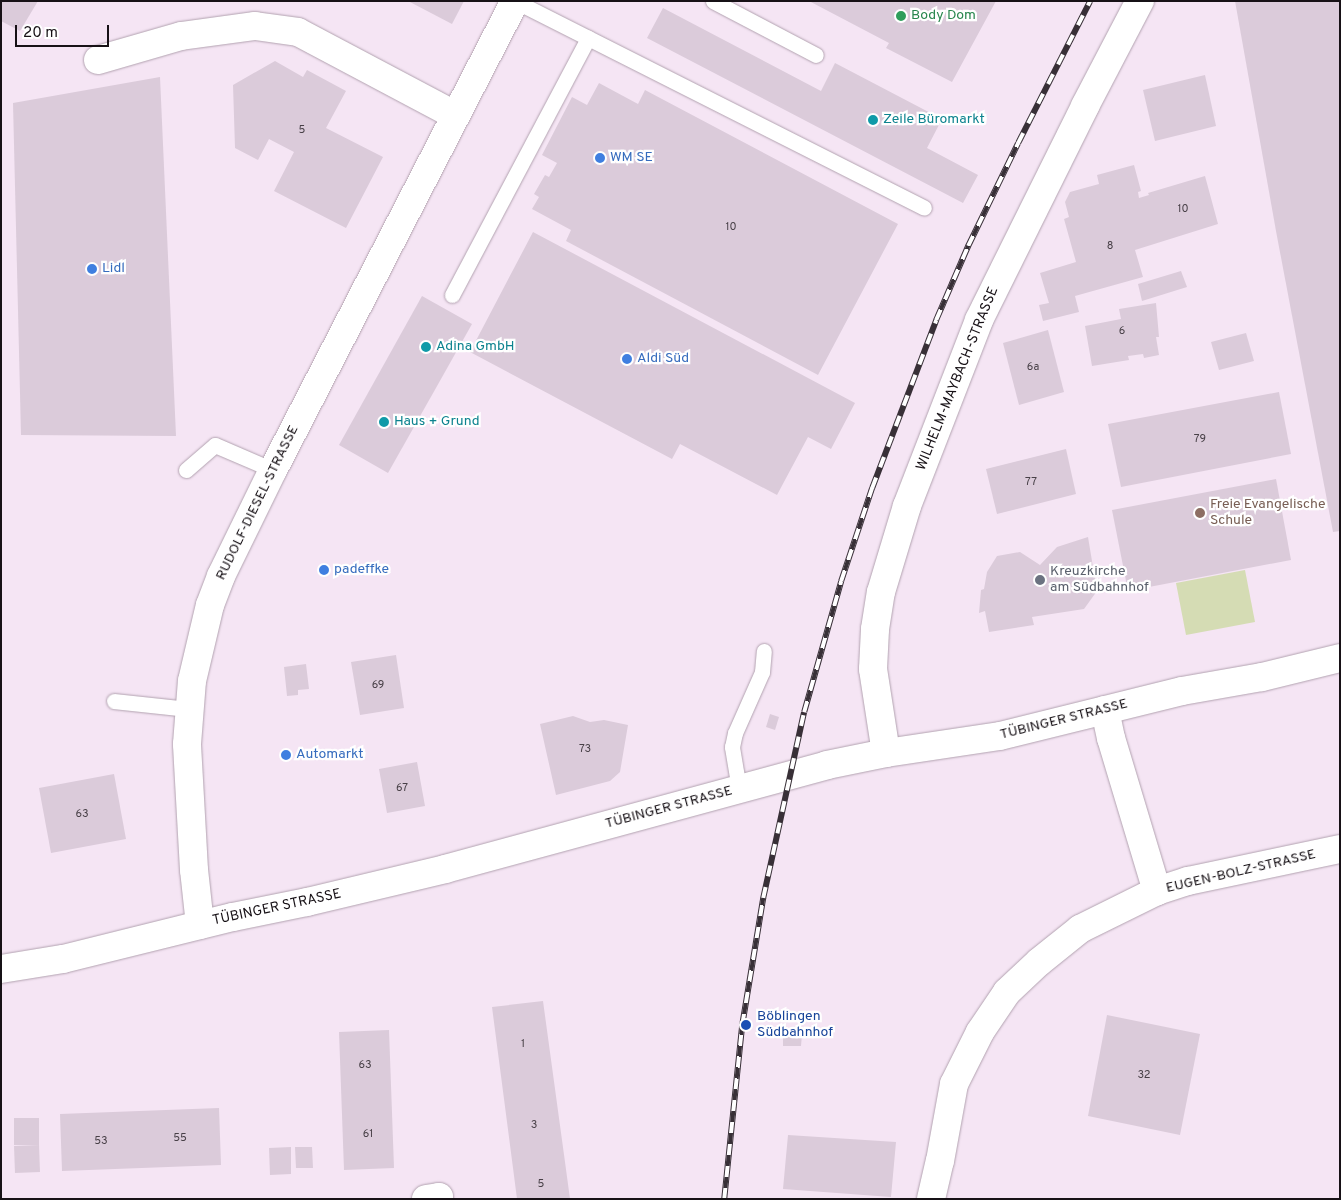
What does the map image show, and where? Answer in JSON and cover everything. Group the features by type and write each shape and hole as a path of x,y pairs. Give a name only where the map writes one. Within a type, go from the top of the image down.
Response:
{"street":[{"name":"RUDOLF-DIESEL-STRASSE","path":"200,925 189,807 188,709 199,647 210,605 221,576 273,470 386,255 455,115 515,1"},
{"name":"WILHELM-MAYBACH-STRASSE","path":"886,753 873,669 875,629 881,592 904,514 979,320 1085,106 1140,1"},
{"path":"98,60 181,36 255,26 298,32 455,115"},
{"name":"TÜBINGER STRASSE","path":"1,969 63,960 200,925 445,870 817,768 886,753 1000,736 1182,690 1262,677 1340,658"},
{"path":"1105,710 1111,738 1157,891"},
{"name":"EUGEN-BOLZ-STRASSE","path":"931,1199 954,1084 980,1032 1007,992 1039,962 1080,929 1157,891 1188,881 1340,849"},
{"path":"426,1199 439,1196 439,1199"}],"lane":[{"path":"515,1 924,208"},
{"path":"713,1 816,55"},
{"path":"452,295 588,38"},
{"path":"186,470 215,444 273,470"},
{"path":"739,789 732,747 735,733 762,672 764,651"},
{"path":"114,701 188,709"}],"green space":[{"path":"1245,570 1255,622 1186,635 1176,583"}],"building":[{"path":"1,1 38,1 20,31 1,21"},
{"path":"408,1 464,1 452,24"},
{"path":"809,1 996,1 952,82 886,48 889,43"},
{"path":"1235,1 1340,1 1340,531 1333,532"},
{"path":"663,8 821,91 835,63 942,119 927,148 978,175 963,203 647,38"},
{"path":"275,61 303,77 307,70 346,91 326,128 383,157 346,228 274,191 294,152 269,139 258,160 235,148 233,85"},
{"path":"1205,75 1216,126 1155,141 1143,90"},
{"name":"Lidl","path":"160,77 176,436 21,435 13,103"},
{"path":"599,83 638,104 645,90 898,224 818,375 566,241 571,230 532,209 539,197 534,194 545,175 549,177 557,163 542,155 572,97 587,105"},
{"path":"1134,165 1141,191 1138,192 1139,198 1149,195 1148,193 1205,176 1218,224 1135,250 1143,277 1075,296 1079,312 1043,321 1039,305 1049,303 1040,273 1076,262 1064,219 1069,217 1065,202 1070,192 1099,184 1097,175"},
{"name":"Aldi Süd","path":"533,232 855,403 831,449 808,437 777,495 680,444 672,459 470,352"},
{"path":"1181,271 1187,287 1142,301 1138,284"},
{"path":"422,296 472,324 388,473 339,445"},
{"path":"1156,303 1159,337 1156,337 1159,355 1144,358 1143,354 1128,356 1129,360 1092,366 1085,326 1121,319 1119,309"},
{"path":"1048,330 1064,392 1019,405 1003,343"},
{"path":"1246,333 1254,361 1219,370 1211,342"},
{"path":"1279,392 1291,454 1121,487 1108,424"},
{"path":"1066,449 1076,494 997,514 986,469"},
{"path":"1276,479 1291,560 1128,591 1112,510"},
{"name":"Kreuzkirche am Südbahnhof","path":"1088,537 1097,591 1084,609 1032,617 1034,625 989,632 985,611 979,613 981,590 984,589 987,572 997,556 1020,552 1040,565 1057,547"},
{"path":"396,655 404,708 360,715 351,662"},
{"path":"306,664 309,689 298,690 298,695 287,696 284,667"},
{"path":"770,714 779,717 775,730 766,727"},
{"path":"573,716 590,722 604,720 628,725 620,772 610,781 556,795 540,724"},
{"path":"417,762 425,806 387,813 379,769"},
{"path":"114,774 126,839 51,853 39,788"},
{"path":"543,1001 570,1199 517,1199 492,1007"},
{"path":"1107,1015 1200,1034 1180,1135 1088,1116"},
{"path":"389,1030 394,1168 344,1170 339,1032"},
{"path":"783,1034 802,1034 801,1046 783,1046"},
{"path":"219,1108 221,1165 62,1171 60,1114"},
{"path":"14,1118 39,1118 39,1145 14,1145"},
{"path":"788,1135 896,1142 891,1197 783,1189"},
{"path":"39,1145 40,1172 15,1173 14,1146"},
{"path":"291,1147 291,1174 270,1175 269,1148"},
{"path":"295,1147 312,1147 313,1168 296,1168"}],"railway":[{"path":"724,1199 742,1025 763,898 804,712 841,581 872,488 936,320 968,246 1090,1"}],"place":[{"name":"Body Dom","path":"901,16"},
{"name":"Zeile Büromarkt","path":"873,120"},
{"name":"WM SE","path":"600,158"},
{"name":"Lidl","path":"92,269"},
{"name":"Adina GmbH","path":"426,347"},
{"name":"Aldi Süd","path":"627,359"},
{"name":"Haus + Grund","path":"384,422"},
{"name":"Freie Evangelische Schule","path":"1200,513"},
{"name":"padeffke","path":"324,570"},
{"name":"Kreuzkirche am Südbahnhof","path":"1040,580"},
{"name":"Automarkt","path":"286,755"},
{"name":"Böblingen Südbahnhof","path":"746,1025"}]}
